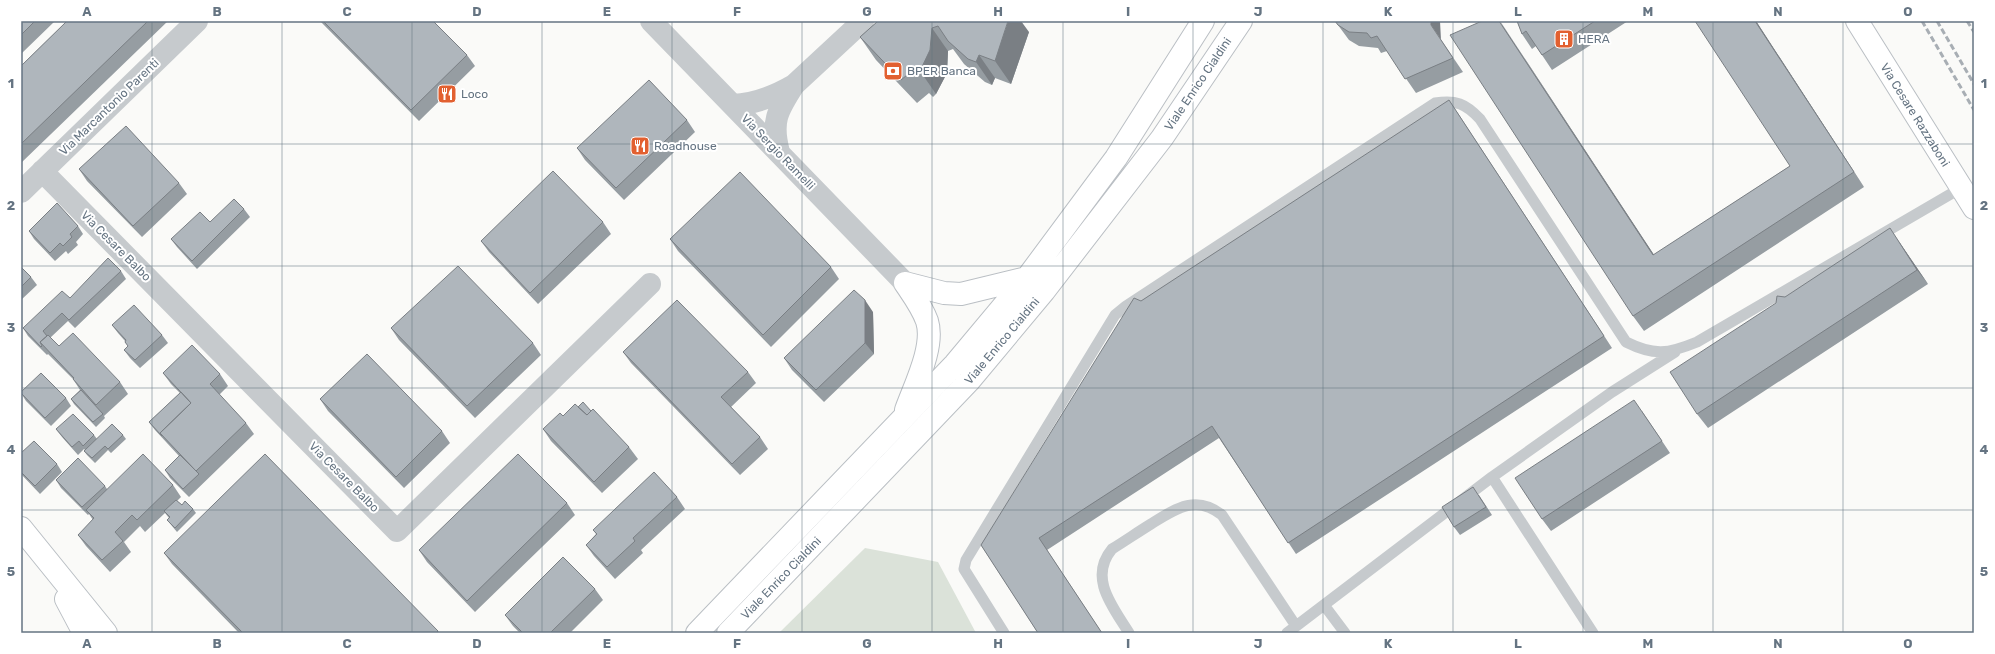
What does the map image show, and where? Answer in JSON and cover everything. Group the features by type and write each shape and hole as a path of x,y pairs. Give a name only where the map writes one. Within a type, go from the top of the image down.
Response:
{"main road":[{"name":"Viale Enrico Cialdini","path":"696,633 954,364 1027,278 1116,158 1203,21"},
{"name":"Viale Enrico Cialdini","path":"728,633 969,381 1044,291 1162,138 1241,21"},
{"name":"Via Cesare Razzaboni","path":"1857,21 1974,208"},
{"path":"905,283 944,294 961,294 1027,278"},
{"path":"904,417 928,347 930,334 927,320 905,283"},
{"path":"21,528 106,633"},
{"path":"39,550 84,633"}],"street":[{"name":"Via Marcantonio Parenti","path":"21,192 197,21"},
{"name":"Via Sergio Ramelli","path":"651,21 905,283"},
{"path":"733,105 747,104 782,92 794,85 864,21"},
{"path":"779,152 774,128 782,105 794,85"},
{"name":"Via Cesare Balbo","path":"42,171 397,531 650,284"}],"lane":[{"path":"1004,633 964,569 966,560 1115,315 1132,302 1435,103 1447,101 1462,103 1480,119 1626,342 1642,349 1658,353 1678,350"},
{"path":"1287,633 1492,477 1612,392 1678,350 1697,342 1961,188"},
{"path":"1492,477 1593,633"},
{"path":"1129,633 1106,594 1102,579 1105,558 1112,549 1177,507 1192,504 1205,505 1222,515 1296,626"},
{"path":"1324,605 1345,633"}],"shaded area":[{"path":"865,548 938,562 976,633 779,633"}],"building":[{"path":"21,21 35,21 21,35"},
{"path":"67,21 148,21 21,144 21,66"},
{"path":"323,21 433,21 467,55 411,110"},
{"path":"878,21 1008,21 995,61 979,55 976,62 968,59 948,41 938,26 932,28 930,50 920,71 917,74 913,70 901,80 860,37"},
{"path":"1335,21 1431,21 1431,25 1453,58 1405,79 1377,36 1371,38 1367,33 1349,32 1338,25"},
{"path":"1482,21 1499,21 1653,255 1790,166 1695,21 1755,21 1854,172 1633,316 1450,35"},
{"path":"1517,21 1595,21 1542,55 1526,31 1522,34"},
{"name":"Roadhouse","path":"649,80 687,120 616,188 577,148"},
{"path":"1449,100 1604,336 1288,543 1212,426 1039,538 1102,633 1038,633 981,545 1134,298 1141,301"},
{"path":"126,126 179,183 133,226 79,169"},
{"path":"553,171 603,222 530,293 481,241"},
{"path":"740,172 831,267 763,335 670,239"},
{"path":"234,199 244,209 192,261 171,239 200,212 210,222"},
{"path":"57,203 78,226 70,234 72,237 63,246 60,243 50,253 29,231"},
{"path":"1890,228 1917,270 1697,414 1670,372 1776,303 1777,296 1785,297"},
{"path":"108,258 121,271 69,320 62,313 43,331 47,336 40,342 41,347 23,328 62,291 70,298"},
{"path":"458,266 533,343 467,406 391,328"},
{"path":"21,267 31,277 21,287"},
{"path":"854,290 865,300 865,343 816,390 784,358"},
{"path":"677,300 748,372 721,397 760,437 732,464 623,352"},
{"path":"134,305 162,335 135,360 124,350 128,346 125,342 126,340 112,325"},
{"path":"73,333 120,382 96,405 73,379 74,378 40,342 48,335 59,346"},
{"path":"192,345 220,374 210,384 246,423 196,471 160,433 191,403 163,373"},
{"path":"367,354 442,431 396,477 320,399"},
{"path":"41,373 66,398 45,418 21,393"},
{"path":"81,390 103,414 93,422 71,399"},
{"path":"181,392 191,403 160,433 162,436 149,422"},
{"path":"1634,400 1662,441 1542,519 1515,478"},
{"path":"583,402 591,411 587,415 578,407"},
{"path":"575,404 587,415 593,409 629,447 594,482 543,429 560,413 563,416"},
{"path":"73,414 94,435 83,446 79,441 72,447 56,429"},
{"path":"112,424 123,435 108,449 105,446 92,458 84,451"},
{"path":"34,441 57,464 35,486 21,472 21,453"},
{"path":"143,454 173,485 137,520 132,515 115,532 123,541 102,560 78,535 94,518 86,510"},
{"path":"265,454 438,631 436,633 243,633 164,553"},
{"path":"518,454 567,503 467,601 419,550"},
{"path":"180,455 199,474 183,489 165,470"},
{"path":"78,458 105,486 82,507 56,480"},
{"path":"654,472 677,497 633,538 635,541 607,567 586,545 597,534 593,530"},
{"path":"1473,487 1486,507 1454,527 1442,507"},
{"path":"176,500 182,505 185,501 193,509 175,528 167,520 170,517 164,511"},
{"path":"563,557 595,589 550,633 523,633 505,615"}],"railway":[{"path":"1922,21 1974,110"},
{"path":"1937,21 1974,84"},
{"path":"1967,21 1974,32"}],"place":[{"name":"HERA","path":"1564,39"},
{"name":"BPER Banca","path":"893,71"},
{"name":"Loco","path":"447,94"},
{"name":"Roadhouse","path":"640,146"}]}
